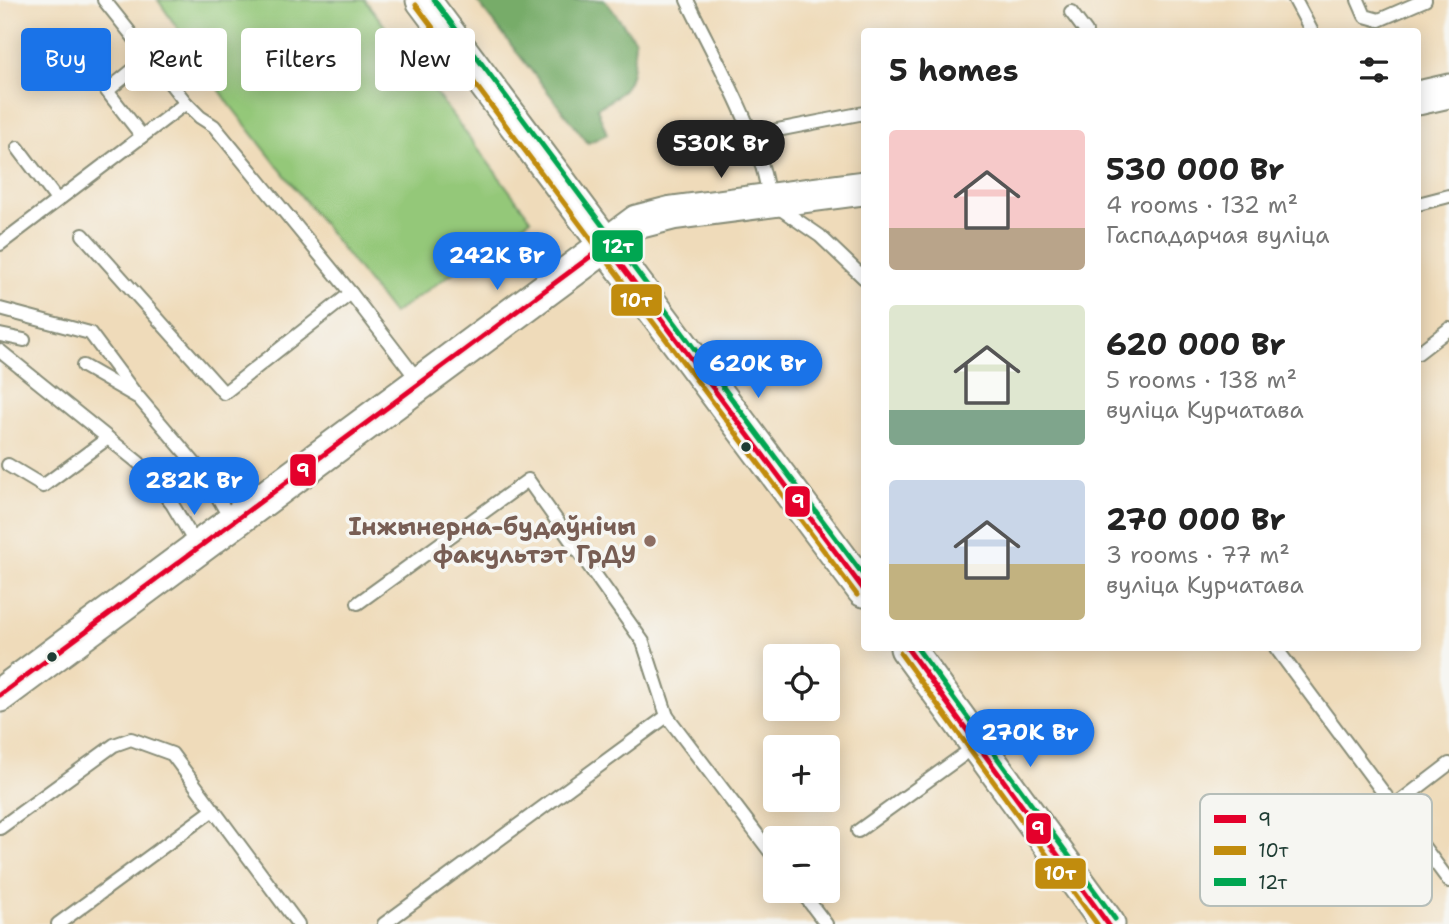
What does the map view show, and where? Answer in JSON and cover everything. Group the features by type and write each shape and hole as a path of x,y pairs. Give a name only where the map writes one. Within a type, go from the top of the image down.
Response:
{"main road":[{"path":"422,0 643,291 861,586"},
{"path":"1421,97 1449,91"},
{"path":"0,695 637,222 672,213 861,188"},
{"path":"909,651 1108,924"}],"lane":[{"path":"104,0 126,28"},
{"path":"687,0 752,135 768,187 769,201 820,236 861,275"},
{"path":"1295,0 1310,28"},
{"path":"1358,0 1365,16 1379,26 1425,0"},
{"path":"1071,12 1083,28"},
{"path":"125,76 107,91 142,136"},
{"path":"176,91 200,117 214,126 351,293 420,383"},
{"path":"0,244 186,103"},
{"path":"752,135 861,114"},
{"path":"18,148 58,200"},
{"path":"1421,203 1449,196"},
{"path":"83,235 224,393 351,293"},
{"path":"0,309 90,333 207,478 232,523"},
{"path":"1421,351 1449,329"},
{"path":"0,335 24,340"},
{"path":"0,351 139,463 172,504 198,548"},
{"path":"83,366 139,397"},
{"path":"8,466 43,486 108,438"},
{"path":"358,603 528,480 643,642 667,716 763,842"},
{"path":"1278,651 1385,794"},
{"path":"384,924 667,716"},
{"path":"0,828 114,745 131,739 172,754 298,924"},
{"path":"858,831 978,744"},
{"path":"1410,794 1449,764"},
{"path":"58,924 213,810"},
{"path":"1432,858 1449,881"},
{"path":"810,903 826,924"}],"green space":[{"path":"158,0 365,0 386,28 375,28 375,91 434,91 531,219 393,314 220,91 227,91 227,28 177,28"},
{"path":"476,0 605,0 635,40 629,82 618,95 597,108 607,134 588,143"}],"transit line":[{"name":"12т","path":"434,0 861,572"},
{"name":"10т","path":"416,5 857,595"},
{"name":"9","path":"606,245 861,586"},
{"name":"9","path":"0,695 606,245"},
{"name":"9","path":"909,651 1108,924"},
{"name":"12т","path":"919,651 1115,919"},
{"name":"10т","path":"900,653 1097,924"}],"place":[{"name":"Інжынерна-будаўнічы факультэт ГрДУ","path":"650,541"}]}
